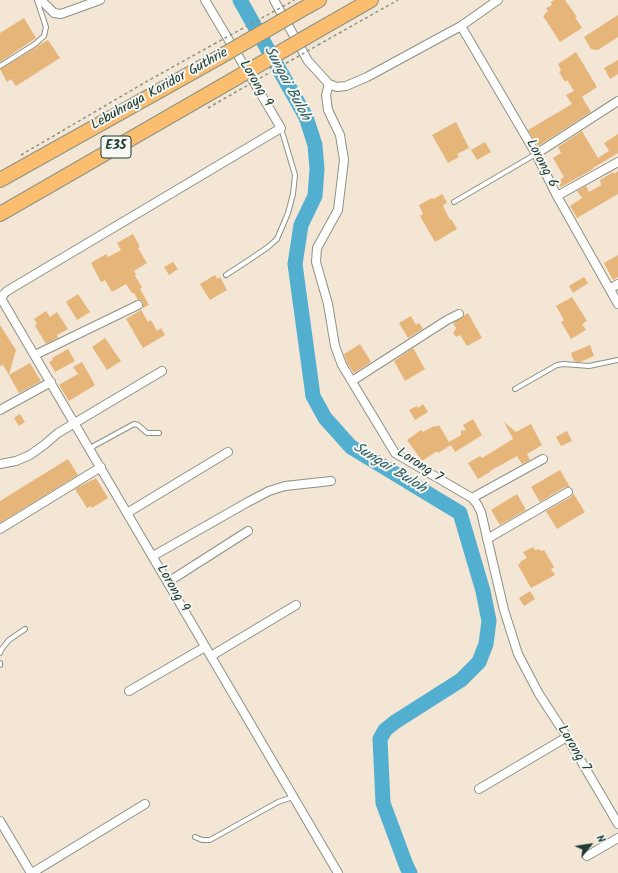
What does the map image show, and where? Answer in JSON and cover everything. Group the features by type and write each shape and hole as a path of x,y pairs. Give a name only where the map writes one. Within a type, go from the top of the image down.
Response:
{"highway":[{"name":"Lebuhraya Koridor Guthrie","path":"0,180 218,58 296,4 319,0"},
{"name":"Lebuhraya Koridor Guthrie","path":"0,214 233,87 316,39 371,0"}],"street":[{"path":"42,0 54,13 61,14 100,0"},
{"name":"Lorong 9","path":"205,0 281,128"},
{"path":"274,0 308,61 329,84 337,87 358,82 461,26 498,0"},
{"name":"Lorong 6","path":"461,26 536,154 618,304"},
{"name":"Lorong 7","path":"329,84 326,95 328,110 340,135 344,160 338,210 317,248 316,262 328,304 335,346 342,365 395,453 472,498 481,512 504,610 518,654 539,694 567,737 618,824"},
{"path":"536,154 618,101"},
{"path":"2,306 2,296 8,291 281,128"},
{"path":"558,196 618,162"},
{"path":"610,290 618,284"},
{"path":"35,355 138,305"},
{"name":"Lorong 9","path":"2,306 35,355 338,873"},
{"path":"352,381 447,320 459,314"},
{"path":"0,464 16,461 30,455 58,433 162,371"},
{"path":"0,410 51,382"},
{"path":"127,512 228,452"},
{"path":"472,498 543,459"},
{"path":"0,529 101,467"},
{"path":"153,556 269,491 285,486 331,481"},
{"path":"487,539 568,492"},
{"path":"168,582 248,531"},
{"path":"211,656 296,604"},
{"path":"129,691 206,647"},
{"path":"479,789 567,737"},
{"path":"0,821 32,873 145,804"},
{"path":"587,856 618,838"}],"lane":[{"path":"0,66 35,44 44,36 46,27 37,0"},
{"path":"226,274 268,247 277,239 288,213 293,194 295,175 281,128"},
{"path":"454,202 536,154"},
{"path":"515,389 557,365 564,364 589,366 618,360"},
{"path":"90,448 134,424 138,425 147,434 159,433"},
{"path":"0,653 9,640 25,629"},
{"path":"195,837 202,840 210,840 278,802 293,796"}],"path":[{"path":"233,87 316,39 398,0"},
{"path":"21,155 214,44 296,4"}],"building":[{"path":"554,0 565,0 577,17 575,17 582,28 560,42 543,16 548,11 546,8 552,5 551,2"},
{"path":"618,15 618,37 598,50 591,49 584,37"},
{"path":"24,18 36,38 0,62 0,33"},
{"path":"48,40 60,58 16,86 11,79 7,82 0,69"},
{"path":"576,52 597,87 582,97 591,112 538,146 528,130 572,104 566,95 574,91 567,80 565,82 559,72 561,70 558,64"},
{"path":"618,60 618,74 610,79 604,68"},
{"path":"456,122 469,148 457,154 459,157 448,163 432,135"},
{"path":"582,131 598,158 609,151 604,143 618,134 618,153 561,187 557,182 564,177 553,158 561,153 558,147"},
{"path":"485,142 491,152 477,160 471,150"},
{"path":"618,171 618,194 577,218 570,206 582,198 577,191 586,186 589,192 601,185 600,180 613,172 614,174"},
{"path":"442,194 447,202 443,206 450,220 451,219 457,229 435,242 420,216 423,214 419,205"},
{"path":"133,234 140,247 138,248 147,263 134,271 136,274 135,276 142,287 140,289 149,305 143,308 143,302 138,300 126,284 112,292 105,280 101,282 91,263 106,254 108,257 121,250 117,243"},
{"path":"618,255 618,277 613,280 604,263"},
{"path":"173,262 178,269 169,275 164,267"},
{"path":"215,275 217,279 220,277 227,290 210,300 200,284"},
{"path":"584,277 588,283 573,293 569,286"},
{"path":"78,294 90,312 77,320 66,302"},
{"path":"572,297 587,321 582,324 586,330 571,339 561,322 564,320 556,306"},
{"path":"141,310 148,322 151,320 157,331 161,328 165,335 143,348 126,319"},
{"path":"46,311 50,317 57,312 68,329 57,335 58,338 46,344 35,326 37,324 34,319"},
{"path":"468,313 482,338 467,346 460,335 456,337 453,333 456,328 453,323"},
{"path":"411,316 416,325 419,323 423,329 408,338 399,323"},
{"path":"0,325 16,350 9,375 3,365 0,366"},
{"path":"105,338 121,361 107,370 92,347"},
{"path":"360,344 371,362 354,373 347,363 344,354"},
{"path":"590,345 594,356 580,362 574,361 571,353"},
{"path":"413,348 425,369 405,381 394,361"},
{"path":"68,349 75,361 55,372 49,362 53,360 52,358"},
{"path":"82,362 95,385 69,401 59,385 78,374 73,367"},
{"path":"30,363 41,381 19,393 9,375"},
{"path":"423,404 428,412 415,420 409,410 417,406 418,408"},
{"path":"20,414 25,422 19,426 14,418"},
{"path":"473,419 482,435 455,452 451,445 438,453 437,451 422,461 407,440 421,430 423,432 439,425 449,442 461,435 461,431 466,430 463,425"},
{"path":"504,422 516,432 531,424 542,445 527,454 530,460 522,464 517,456 478,479 468,463 480,456 482,458 513,439"},
{"path":"567,431 572,441 561,446 556,437"},
{"path":"68,459 78,475 0,523 0,501"},
{"path":"560,470 570,487 565,487 540,502 531,487"},
{"path":"96,478 108,498 92,508 91,506 87,508 75,489"},
{"path":"573,493 585,512 557,529 546,511 571,497"},
{"path":"517,494 526,510 500,525 491,510"},
{"path":"533,547 535,550 544,550 554,567 551,569 555,575 531,588 518,565 527,558 523,552"},
{"path":"530,591 535,599 524,606 519,598"}],"waterway":[{"name":"Sungai Buloh","path":"240,0 306,117 315,145 317,169 315,196 301,225 295,264 313,396 325,418 351,447 460,513 483,591 489,621 486,644 479,662 461,680 395,722 385,730 380,739 383,803 410,873"}]}
